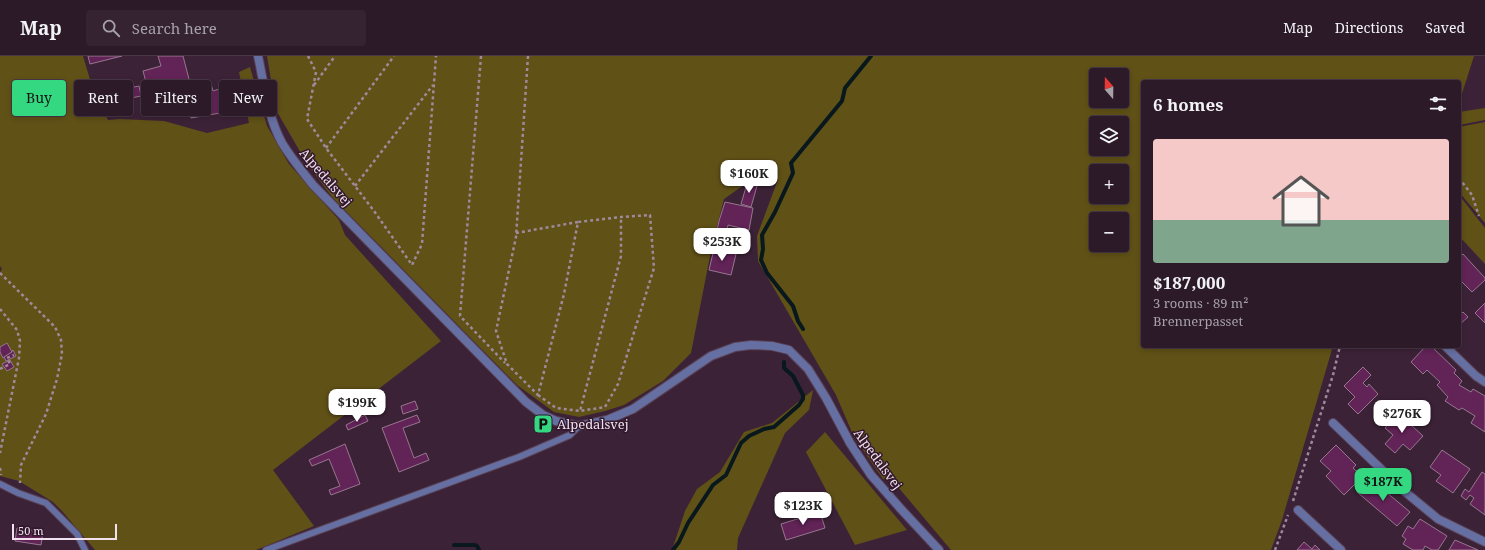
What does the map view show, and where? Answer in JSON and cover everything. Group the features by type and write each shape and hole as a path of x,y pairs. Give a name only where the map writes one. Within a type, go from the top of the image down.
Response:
{"street":[{"name":"Alpedalsvej","path":"258,56 270,111 281,142 297,166 313,185 470,346 526,402 543,415 556,421 579,426 607,420 633,409 711,356 734,347 751,345 772,346 789,350 808,369 826,398 850,443 871,474 939,550"},
{"path":"1447,348 1476,376 1485,382"},
{"path":"1333,424 1404,491 1438,519 1485,542"},
{"path":"1294,509 1341,550"}],"lane":[{"name":"Alpedalsvej","path":"266,550 519,457 570,435 579,426"},
{"path":"0,484 46,503 77,534 85,550"}],"path":[{"path":"308,56 316,72 307,119 326,148 412,265 422,244 436,56"},
{"path":"314,85 335,56"},
{"path":"326,148 394,56"},
{"path":"481,56 460,316 538,395 556,408 580,410 605,407 618,384 654,268 650,215 578,222 516,232"},
{"path":"507,364 496,331 516,232 528,56"},
{"path":"355,186 434,84"},
{"path":"1461,181 1472,195 1479,216"},
{"path":"580,410 621,256 621,217"},
{"path":"538,395 564,294 578,222"},
{"path":"0,273 55,327 61,340 62,354 52,397 46,414 21,465 20,485 22,494"},
{"path":"0,309 17,330 20,341 19,358 0,453"},
{"path":"1294,509 1340,348"},
{"path":"0,369 10,364 7,358 14,355"},
{"path":"1275,550 1289,514"}],"shaded area":[{"path":"0,56 83,56 90,80 74,80 74,116 106,116 108,120 120,119 164,121 207,133 249,123 248,116 264,116 267,126 289,164 339,220 345,235 441,341 273,470 314,526 256,550 95,550 53,502 19,481 0,476 0,272 2,269 0,266"},
{"path":"267,56 1474,56 1461,97 1461,80 1141,80 1141,348 1332,348 1282,520 1271,550 951,550 893,481 883,479 854,437 836,395 758,261 757,236 777,182 765,179 751,180 724,199 712,246 691,353 663,381 624,405 579,417 554,412 517,385 332,197 306,162 277,112 277,80 271,80"},
{"path":"250,67 254,80 241,80 239,72"},
{"path":"1485,108 1485,120 1461,125 1461,112"},
{"path":"1485,122 1485,223 1461,194 1461,127"},
{"path":"1461,198 1485,228 1485,264 1461,238"},
{"path":"813,390 809,410 785,433 738,538 737,550 672,550 685,511 697,489 720,472 744,432 772,423"},
{"path":"825,432 907,530 855,545 806,452"}],"building":[{"path":"88,56 122,56 90,64"},
{"path":"158,56 183,56 189,80 145,80 143,71 161,66"},
{"path":"211,84 213,91 219,89 219,113 211,115"},
{"path":"139,86 141,96 133,98 133,87"},
{"path":"191,116 203,116 191,118"},
{"path":"751,180 757,186 751,207 741,204 746,187"},
{"path":"725,202 753,208 749,230 728,225 725,242 715,240"},
{"path":"714,249 736,254 731,275 709,270"},
{"path":"1463,254 1485,278 1485,280 1472,292 1461,281 1461,256"},
{"path":"1485,303 1485,323 1475,313"},
{"path":"1463,312 1468,317 1461,323 1461,314"},
{"path":"7,343 12,352 3,358 0,352 0,347"},
{"path":"1424,348 1433,348 1456,370 1454,373 1462,381 1459,385 1471,392 1473,389 1485,396 1485,432 1471,423 1475,416 1462,408 1459,410 1445,401 1448,397 1437,385 1440,382 1427,370 1423,374 1411,362"},
{"path":"13,350 16,356 6,361 4,357"},
{"path":"10,360 14,367 7,371 2,364"},
{"path":"1363,367 1371,375 1363,383 1367,387 1369,384 1378,394 1358,414 1348,404 1355,397 1344,386"},
{"path":"415,401 418,409 403,414 401,406"},
{"path":"1398,413 1423,436 1410,450 1403,444 1395,453 1385,444 1393,435 1385,428"},
{"path":"365,415 368,421 348,430 346,425"},
{"path":"417,415 420,422 403,428 414,458 426,453 429,460 399,472 382,428"},
{"path":"345,444 360,484 331,495 329,490 340,486 329,459 312,466 309,460"},
{"path":"1336,445 1356,465 1353,468 1362,477 1344,495 1326,476 1331,471 1320,461"},
{"path":"1442,450 1470,469 1453,493 1436,481 1441,475 1430,467"},
{"path":"1482,472 1485,474 1485,515 1470,504 1474,498 1470,495 1466,500 1461,496 1465,489 1469,492"},
{"path":"1368,479 1374,482 1410,512 1397,526 1357,492"},
{"path":"820,512 825,528 786,540 781,524"},
{"path":"1420,519 1447,536 1438,550 1432,550 1425,546 1423,550 1413,550 1403,544 1406,539 1402,536 1408,526 1413,529"},
{"path":"17,528 43,532 41,545 15,541"},
{"path":"1455,540 1478,550 1449,550"},
{"path":"1304,542 1312,549 1315,545 1320,550 1297,550"}],"waterway":[{"path":"803,329 798,321 793,306 767,273 761,260 763,249 762,235 775,212 793,173 791,163 842,101 845,88 871,56"},
{"path":"673,550 679,542 688,523 713,485 726,475 741,443 749,436 764,429 774,427 799,405 803,399 803,395 793,376 784,368 784,362"},
{"path":"454,545 475,545 479,550"}],"place":[{"name":"Alpedalsvej","path":"543,424"}]}
